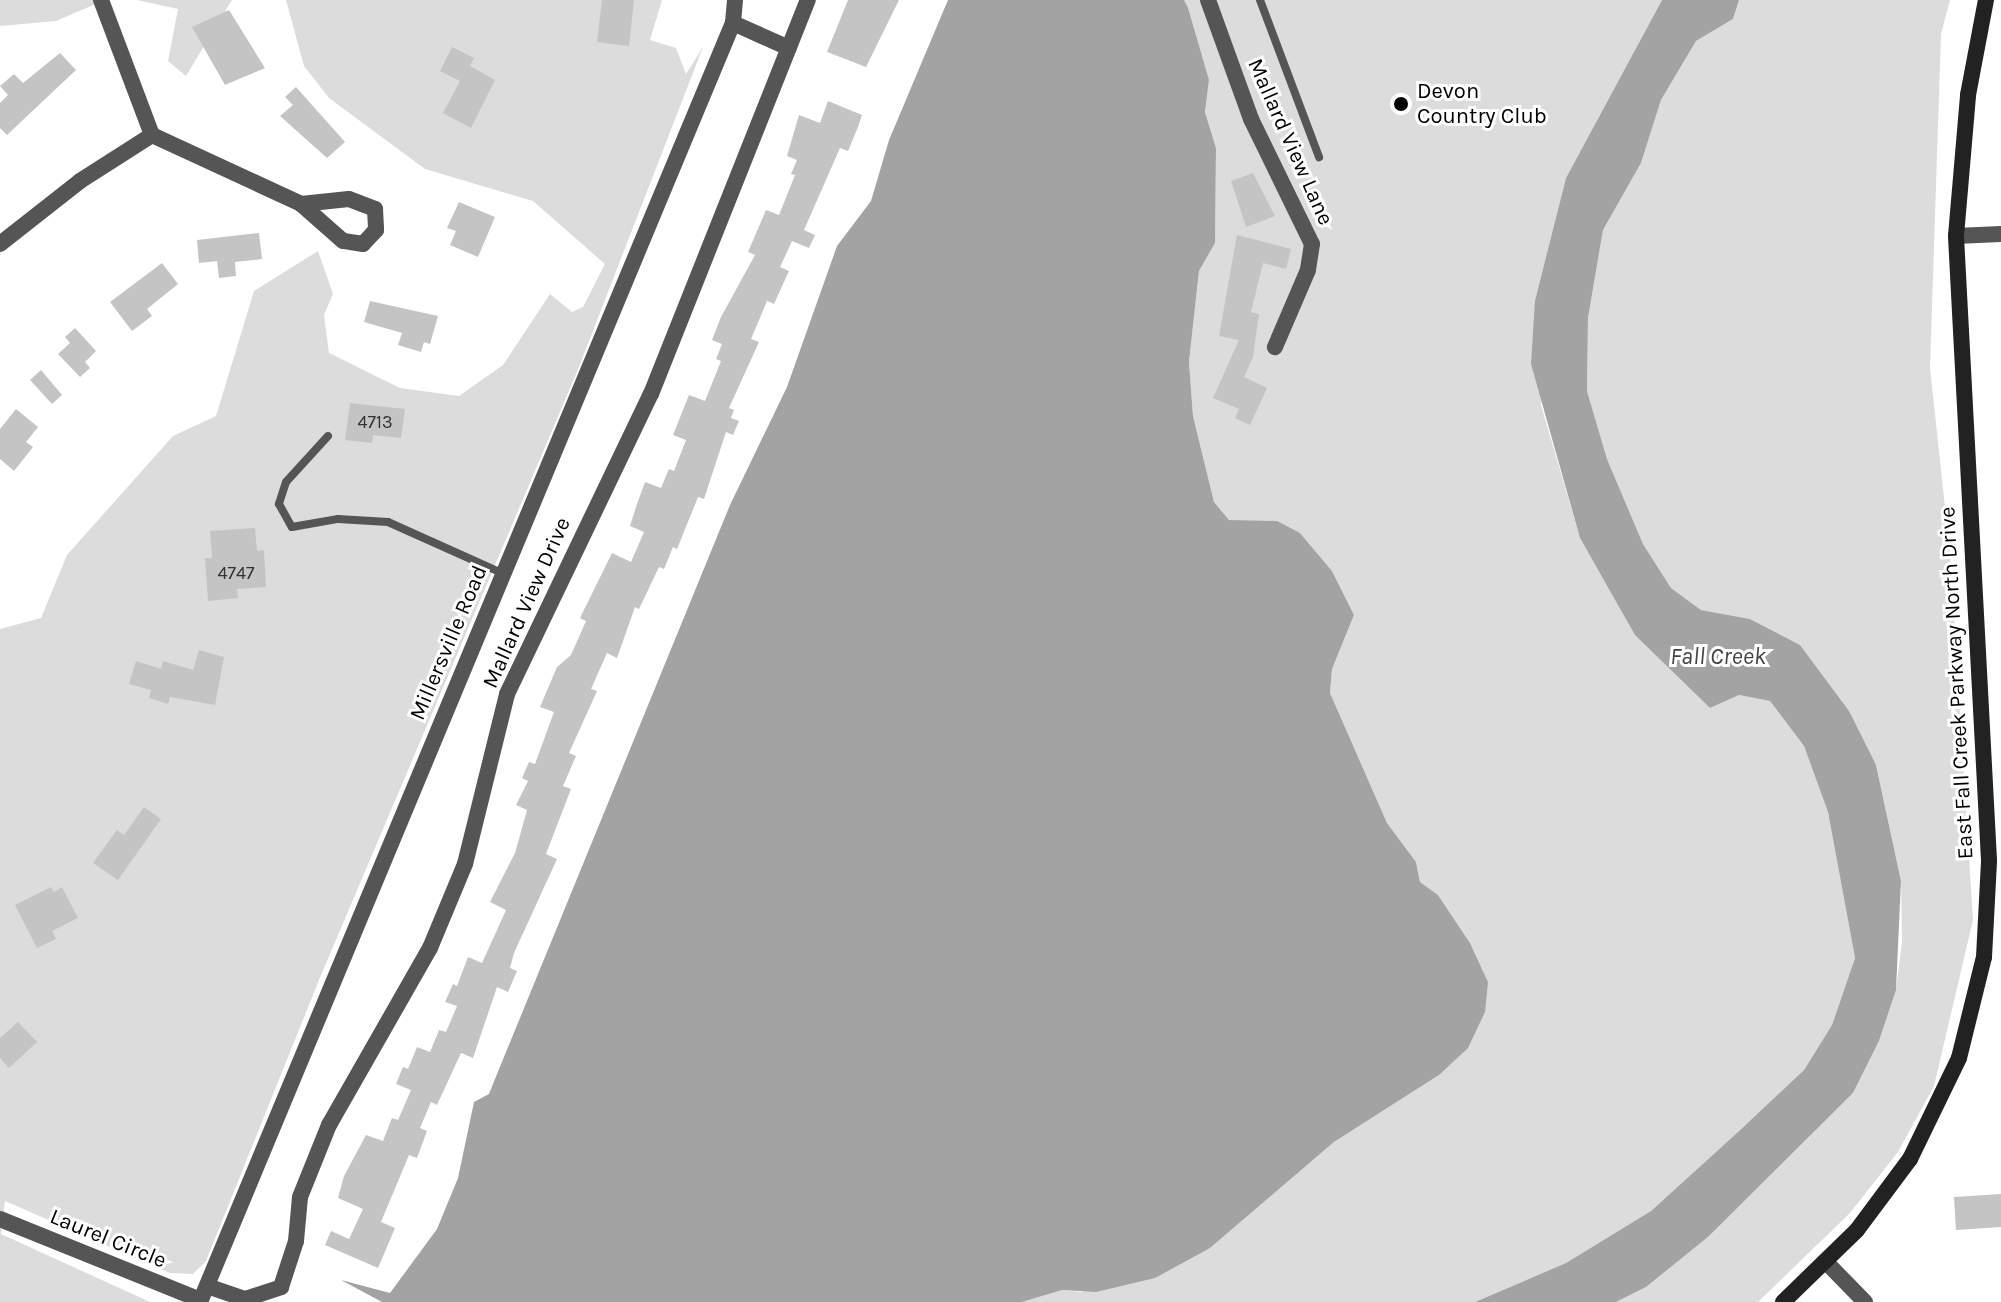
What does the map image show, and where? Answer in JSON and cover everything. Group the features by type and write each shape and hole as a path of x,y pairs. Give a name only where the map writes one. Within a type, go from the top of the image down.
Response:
{"main road":[{"name":"East Fall Creek Parkway North Drive","path":"1783,1302 1826,1262 1899,1175 1936,1111 1972,1014 1987,934 1989,860 1956,236 1968,95 1986,0"}],"street":[{"path":"101,0 152,135 301,204"},
{"name":"Millersville Road","path":"202,1296 733,23 735,0"},
{"name":"Mallard View Drive","path":"202,1296 253,1301 281,1287 296,1241 300,1197 329,1125 430,948 465,864 507,694 651,394 808,0"},
{"name":"Mallard View Lane","path":"1208,0 1251,119 1312,244 1308,270 1275,347"},
{"path":"733,23 789,48"},
{"path":"0,244 80,181 152,135"},
{"path":"1956,236 2001,234"},
{"name":"Laurel Circle","path":"0,1219 202,1296"},
{"path":"1826,1262 1865,1302"}],"lane":[{"path":"1260,0 1319,157"},
{"path":"328,436 286,482 279,504 292,527 338,519 388,522 502,573"}],"shaded area":[{"path":"0,0 105,0 56,21 0,26"},
{"path":"137,0 232,0 186,76 168,61 178,9"},
{"path":"286,0 662,0 650,40 676,48 686,74 703,47 579,367 319,980 206,1261 193,1274 170,1273 5,1201 1,1234 150,1302 0,1302 0,629 41,618 67,555 173,436 216,416 254,291 318,251 333,294 324,315 329,353 400,388 459,396 503,365 550,294 572,312 583,307 605,264 533,201 425,169 329,98 304,66"},
{"path":"1184,0 1662,0 1566,178 1551,239 1541,405 1580,538 1635,634 1710,708 1739,695 1770,701 1804,746 1828,812 1855,958 1832,1025 1804,1070 1651,1211 1566,1263 1475,1302 1022,1302 1062,1290 1081,1292 1210,1248 1334,1142 1439,1075 1488,982 1470,943 1438,895 1420,882 1416,862 1387,823 1330,693 1332,669 1354,615 1332,571 1300,533 1229,520 1214,502 1193,416 1189,362 1199,271 1215,243 1216,148 1205,112 1209,80"},
{"path":"1739,0 1950,0 1941,34 1930,368 1950,553 1973,920 1934,1086 1898,1152 1850,1213 1758,1302 1616,1302 1646,1287 1708,1237 1853,1093 1879,1041 1896,990 1902,942 1901,881 1876,765 1800,645 1750,619 1701,610 1671,588 1643,544 1607,459 1587,391 1588,318 1603,230 1641,163 1661,100 1696,41 1733,19"}],"water":[{"path":"948,0 1184,0 1209,80 1205,112 1216,148 1215,243 1199,271 1189,362 1193,416 1214,502 1229,520 1277,521 1300,533 1332,571 1354,615 1332,669 1330,693 1387,823 1416,862 1420,882 1438,895 1470,943 1488,982 1485,1012 1468,1048 1439,1075 1334,1142 1210,1248 1155,1278 1096,1292 1062,1290 1022,1302 382,1302 341,1280 390,1293 437,1229 458,1178 474,1102 489,1094 730,505 787,387 837,246 871,201 889,140"},
{"name":"Fall Creek","path":"1662,0 1739,0 1733,19 1696,41 1661,100 1641,163 1603,230 1588,318 1587,391 1607,459 1643,544 1671,588 1701,610 1750,619 1800,645 1849,711 1876,765 1901,881 1896,990 1879,1041 1853,1093 1708,1237 1646,1287 1616,1302 1475,1302 1566,1263 1651,1211 1804,1070 1832,1025 1855,958 1828,812 1804,746 1770,701 1739,695 1710,708 1635,635 1580,538 1531,364 1535,301 1566,178"}],"building":[{"path":"602,0 634,0 629,46 597,42"},
{"path":"848,0 899,0 866,67 827,52"},
{"path":"229,10 265,68 225,85 192,27"},
{"path":"452,47 474,58 470,66 495,80 471,128 443,113 460,81 440,71"},
{"path":"60,53 76,70 7,135 0,128 0,103 8,95 0,86 14,74 23,83"},
{"path":"296,87 345,142 327,158 280,116 293,105 285,97"},
{"path":"828,101 862,115 858,127 848,151 840,148 804,230 815,235 809,248 792,241 780,267 789,271 774,304 767,301 751,339 759,342 729,408 734,410 731,418 739,421 733,435 726,432 704,499 698,497 677,549 673,547 664,569 659,567 639,609 635,607 617,658 607,653 591,689 597,691 569,753 576,756 563,786 571,789 546,854 557,859 514,953 510,968 517,971 508,992 497,987 473,1058 461,1053 437,1105 431,1102 420,1128 427,1131 417,1158 409,1155 381,1222 395,1228 378,1268 325,1245 331,1231 349,1239 363,1209 338,1198 344,1176 366,1135 383,1141 392,1118 398,1120 411,1090 396,1084 403,1067 408,1069 417,1047 430,1052 439,1030 446,1032 457,1006 445,1002 453,984 457,986 468,957 482,963 506,910 490,902 515,853 527,810 516,805 528,781 522,778 529,762 535,764 554,712 540,707 557,667 571,655 586,621 580,618 612,553 631,562 644,532 630,526 637,504 645,482 661,488 669,469 674,471 686,440 673,435 689,395 705,401 721,361 716,359 722,344 712,340 721,317 755,255 748,252 766,210 779,215 795,175 791,174 797,160 787,156 799,115 820,123"},
{"path":"1253,173 1275,216 1246,227 1231,181"},
{"path":"459,202 495,217 478,257 450,245 456,231 447,228"},
{"path":"259,233 262,259 235,262 236,276 219,278 217,261 199,263 197,240"},
{"path":"1237,235 1291,249 1286,269 1263,263 1251,312 1259,314 1253,357 1244,377 1267,388 1250,425 1235,418 1239,409 1213,398 1239,340 1219,336"},
{"path":"162,263 178,284 147,309 152,316 132,331 110,302"},
{"path":"370,301 438,316 430,344 424,342 421,352 398,345 402,333 364,322"},
{"path":"75,328 96,351 85,362 90,368 80,377 58,354 70,343 65,337"},
{"path":"41,370 62,395 52,404 30,380"},
{"path":"350,403 405,409 401,438 373,435 372,443 345,440"},
{"path":"16,409 38,427 26,442 33,447 14,471 0,459 0,429"},
{"path":"255,528 257,551 264,550 266,587 237,589 238,598 208,601 205,558 212,558 210,531"},
{"path":"199,650 224,657 215,705 170,697 168,704 149,698 151,690 129,684 136,661 161,669 163,661 193,670"},
{"path":"144,807 161,819 118,880 93,863 117,830 124,835"},
{"path":"51,887 54,892 62,887 78,918 52,931 56,939 37,948 15,905"},
{"path":"18,1022 37,1042 9,1068 0,1058 0,1038"},
{"path":"2001,1194 2001,1227 1956,1230 1954,1197"}],"place":[{"name":"Devon Country Club","path":"1401,104"}]}
